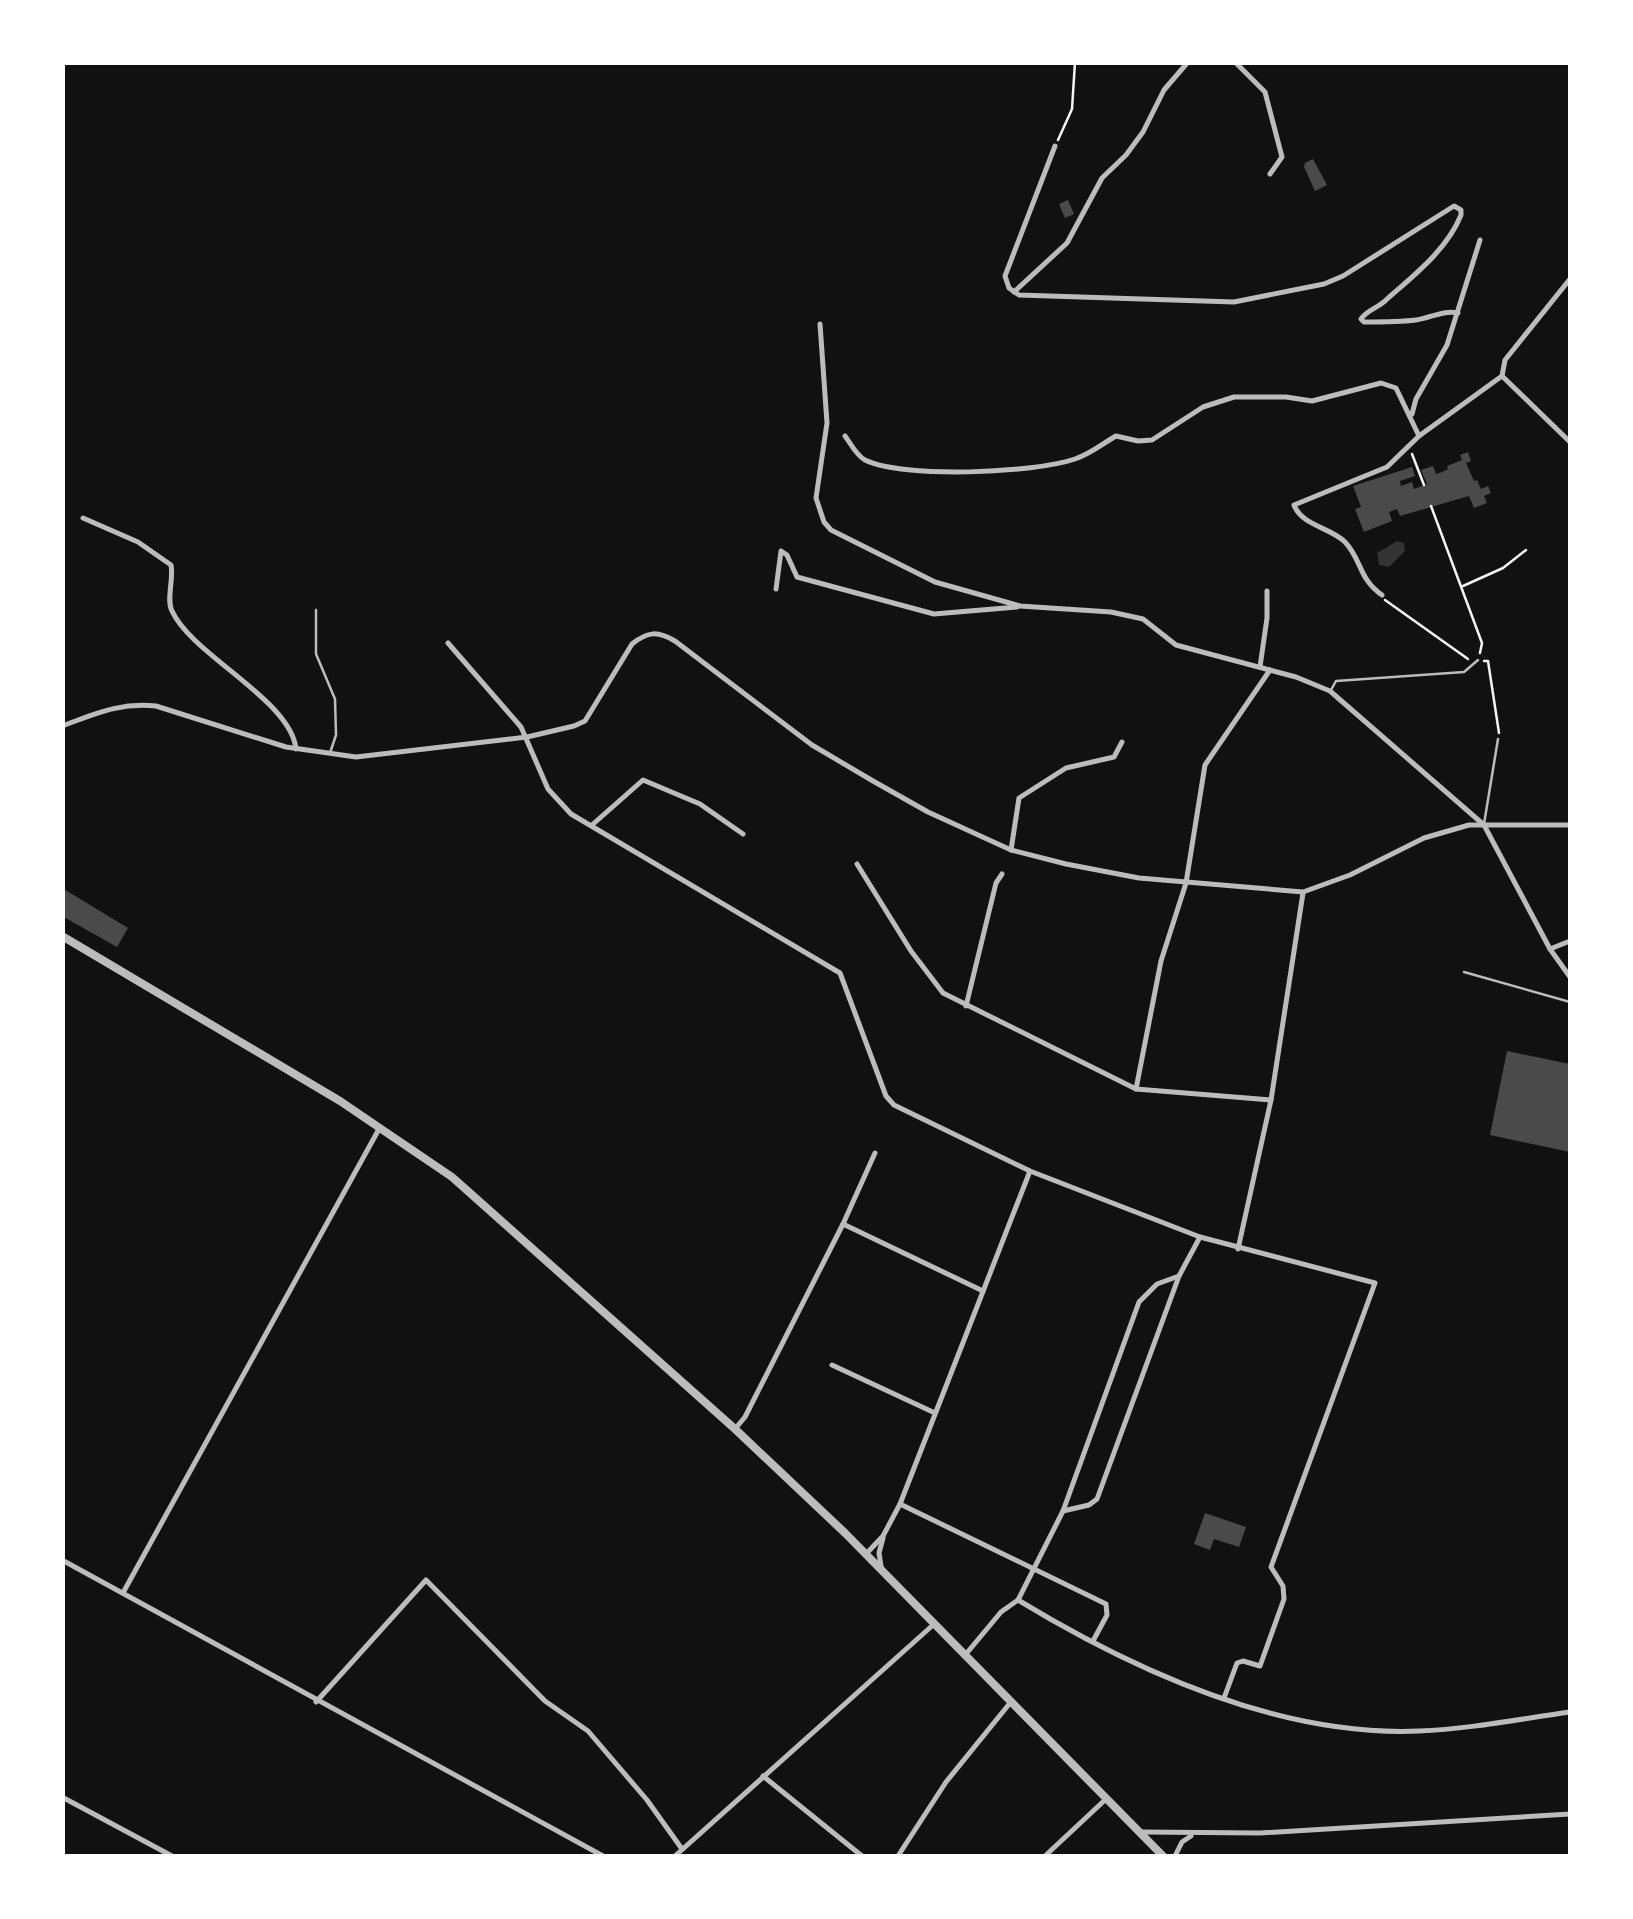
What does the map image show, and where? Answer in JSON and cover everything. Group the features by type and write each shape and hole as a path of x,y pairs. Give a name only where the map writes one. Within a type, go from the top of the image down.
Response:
{"street":[{"path":"1014,292 1067,243 1102,178 1126,155 1143,132 1164,90 1188,62"},
{"path":"1235,62 1265,92 1282,157 1270,174"},
{"path":"1055,146 1005,276 1005,283 1014,292 1088,299 1247,302 1343,276 1445,209 1458,207 1458,224 1435,255 1385,302 1361,316 1362,321 1384,322 1458,312"},
{"path":"1411,417 1446,345 1480,240"},
{"path":"1382,594 1366,582 1344,542 1306,520 1293,507 1376,474 1410,448 1419,436 1502,376 1505,360 1570,278"},
{"path":"820,324 828,422 816,498 824,522 838,535 915,575 1020,606"},
{"path":"1502,376 1570,442"},
{"path":"845,436 858,454 870,462 962,473 1069,461 1116,436 1152,440 1203,407 1234,397 1286,396 1312,401 1387,383 1396,388 1419,436"},
{"path":"83,518 138,542 172,565 174,579 169,606 178,622 254,690 292,733 296,749"},
{"path":"776,589 781,551 788,554 797,577 877,601 934,614 1020,606 1112,612 1143,619 1176,645 1260,666 1330,691 1484,825 1550,950 1570,977"},
{"path":"1260,666 1268,618 1267,591"},
{"path":"62,726 120,705 156,706 296,749 374,755 527,736 585,721 626,652 638,638 650,633 666,636 812,745 928,812 1011,850 1109,873 1186,884 1304,892 1350,875 1424,838 1470,824 1570,825"},
{"path":"448,643 504,704 527,736 553,797 571,814 840,972 888,1099 1030,1171 1200,1237 1375,1283 1271,1568 1285,1593 1260,1666 1244,1661 1237,1664 1224,1698"},
{"path":"1136,1089 1161,962 1186,884 1205,765 1270,670"},
{"path":"1011,850 1019,798 1066,768 1114,756 1122,742"},
{"path":"592,826 643,780 700,804 743,834"},
{"path":"857,864 936,988 966,1006 1136,1089 1270,1100"},
{"path":"966,1006 996,883 1002,874"},
{"path":"1238,1249 1270,1100 1304,892"},
{"path":"62,936 380,1126 452,1177 735,1429 866,1554 1163,1856"},
{"path":"1550,950 1570,941"},
{"path":"124,1591 380,1126"},
{"path":"735,1429 745,1417 843,1224 875,1153"},
{"path":"866,1554 883,1536 900,1504 1030,1171"},
{"path":"843,1224 983,1290"},
{"path":"1063,1511 1090,1505 1097,1499 1180,1276 1200,1237"},
{"path":"964,1656 1001,1612 1018,1600 1063,1511 1139,1302 1158,1284 1180,1276"},
{"path":"832,1364 935,1412"},
{"path":"900,1504 1106,1604 1108,1615 1093,1641"},
{"path":"883,1536 879,1559 884,1574"},
{"path":"62,1560 604,1856"},
{"path":"316,1702 426,1580 544,1701 588,1731 682,1849"},
{"path":"1018,1600 1150,1670 1224,1698 1320,1723 1398,1731 1437,1730 1570,1712"},
{"path":"675,1856 934,1624"},
{"path":"898,1856 946,1782 1010,1702"},
{"path":"763,1776 862,1856"},
{"path":"62,1797 172,1856"},
{"path":"1045,1856 1106,1799"},
{"path":"1142,1832 1260,1834 1570,1814"},
{"path":"1175,1856 1182,1842 1194,1834"}],"lane":[{"path":"316,610 316,654 336,709 336,735 330,754"},
{"path":"1330,691 1336,681 1464,672 1478,660"},
{"path":"1484,825 1498,739"},
{"path":"1464,972 1570,1002"}],"path":[{"path":"1055,146 1072,109 1075,62"},
{"path":"1410,448 1424,485"},
{"path":"1431,506 1482,644 1478,660 1488,661 1500,729 1498,739"},
{"path":"1462,586 1503,568 1526,550"},
{"path":"1382,594 1387,604 1472,662"}],"shaded area":[{"path":"1397,541 1404,543 1405,551 1389,567 1379,565 1377,553"}],"building":[{"path":"1313,159 1327,185 1315,191 1304,167"},
{"path":"1068,200 1074,214 1065,218 1059,204"},
{"path":"1468,452 1471,461 1466,463 1474,481 1481,489 1488,486 1491,493 1484,496 1487,503 1474,508 1469,496 1400,516 1397,509 1389,512 1392,521 1364,532 1355,509 1361,507 1353,486 1412,467 1415,476 1400,481 1401,486 1412,482 1414,489 1427,484 1421,470 1433,466 1436,474 1442,472"},
{"path":"62,888 128,928 117,947 62,916"},
{"path":"1507,1051 1570,1064 1570,1152 1490,1135"},
{"path":"1205,1513 1246,1527 1239,1547 1214,1539 1210,1550 1194,1544"}]}
